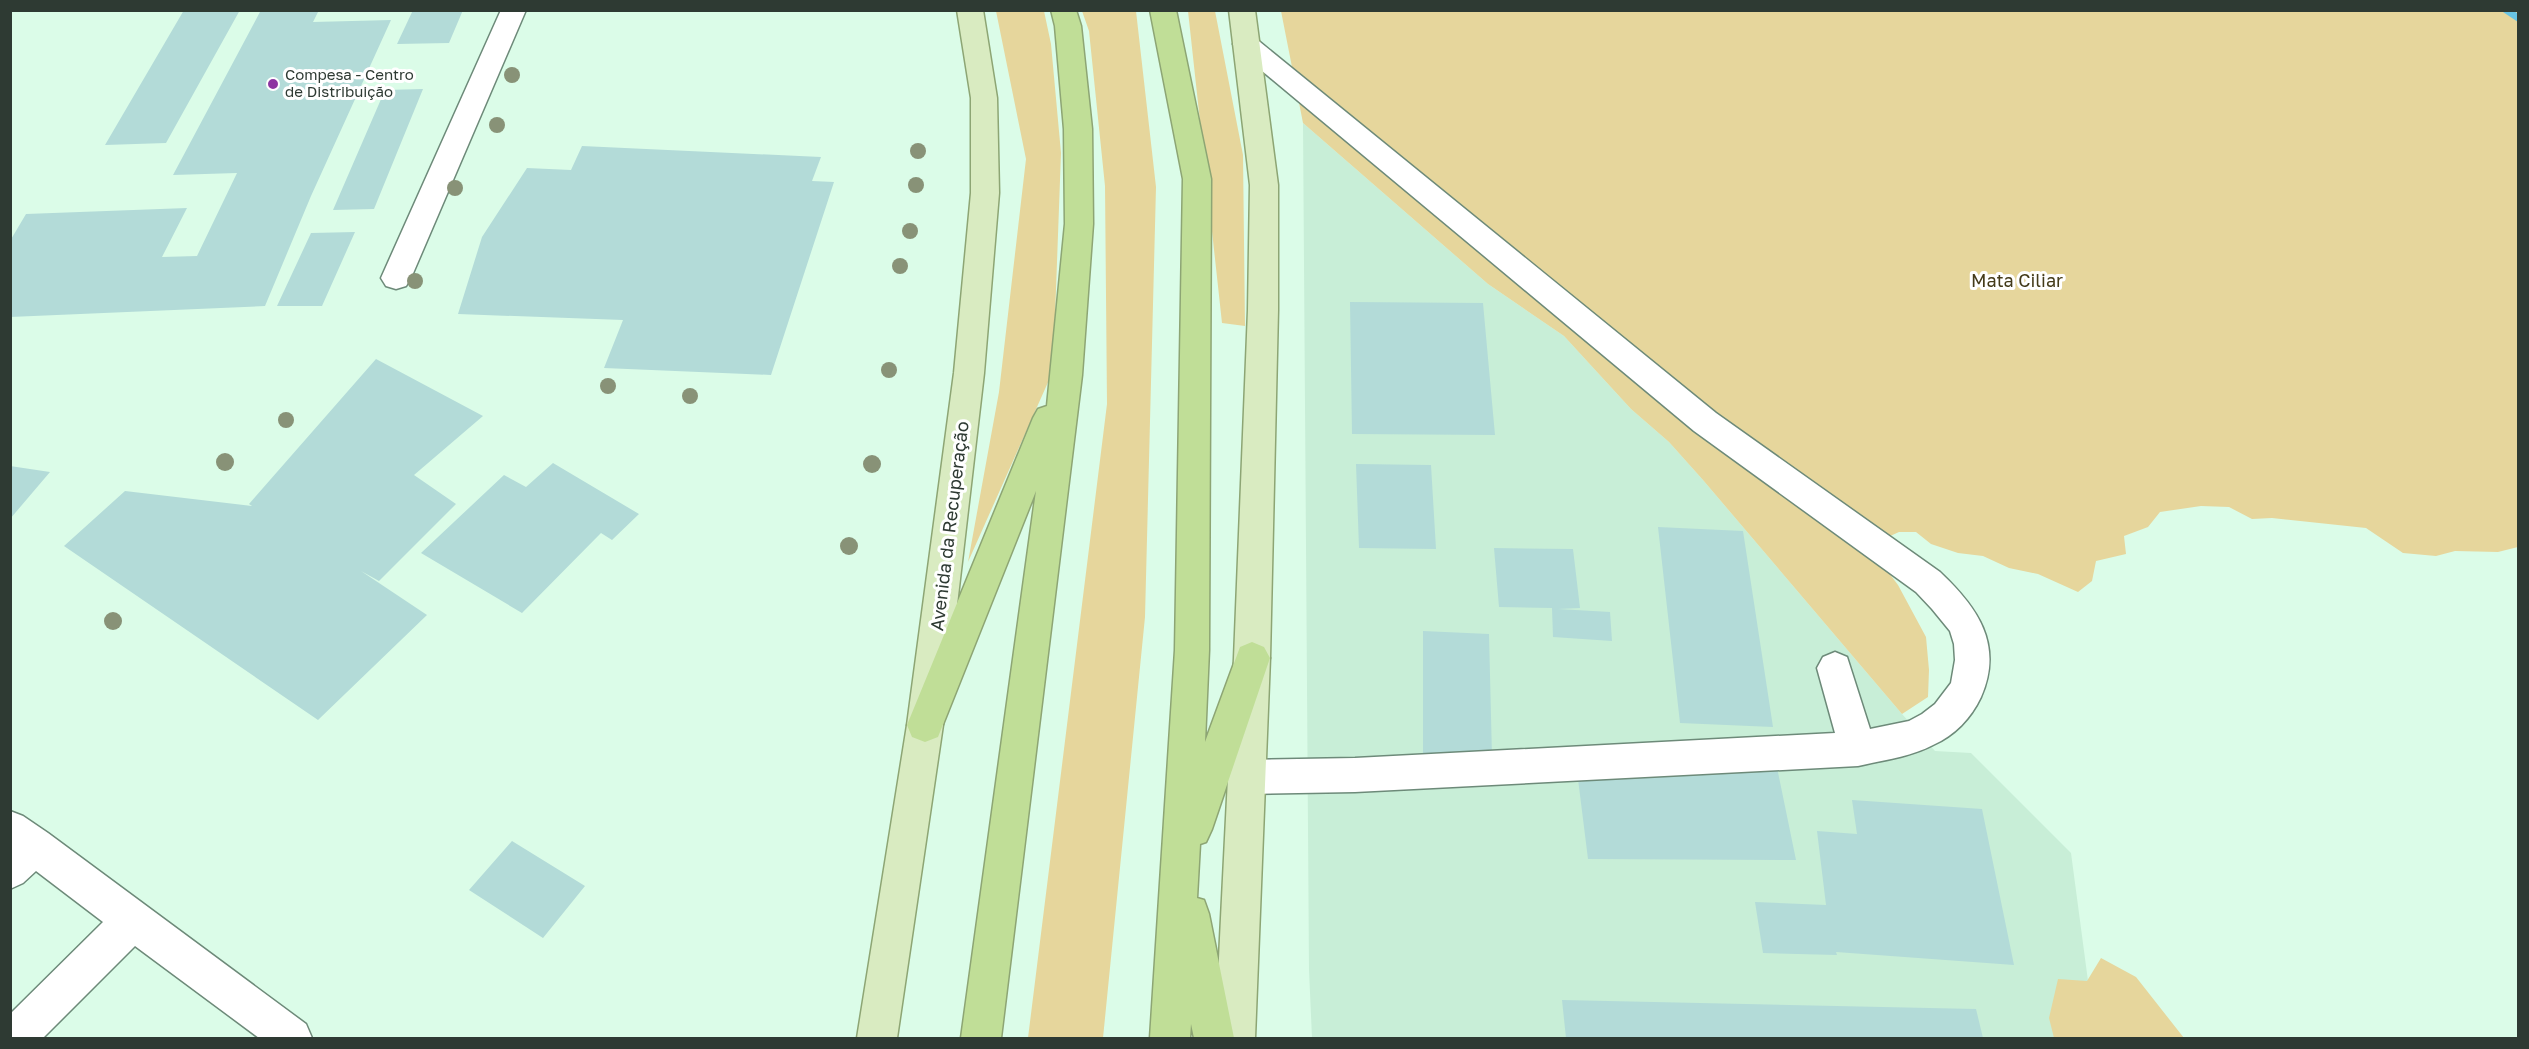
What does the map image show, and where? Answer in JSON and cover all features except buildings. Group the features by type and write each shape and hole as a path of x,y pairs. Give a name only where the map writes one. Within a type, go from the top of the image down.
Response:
{"highway":[{"path":"981,1038 1067,375 1079,224 1079,165 1068,26 1063,10"},
{"path":"1163,10 1197,179 1192,650 1170,1038"},
{"path":"925,725 1067,375"},
{"path":"1214,1038 1181,865 1252,658"}],"main road":[{"name":"Avenida da Recuperação","path":"877,1038 925,725 969,373 985,193 984,98 970,10"},
{"path":"1235,1038 1252,658 1263,310 1264,185 1242,10"}],"lane":[{"path":"396,278 514,10"},
{"path":"1246,44 1705,422 1928,582 1950,605 1965,627 1973,650 1972,676 1962,698 1946,717 1920,734 1858,749 1355,775 1246,777"},
{"path":"1835,668 1858,749"},
{"path":"19,848 133,920 292,1038"},
{"path":"15,1038 133,920"}],"shaded area":[{"path":"1303,123 1488,284 1564,336 1631,409 1669,442 1703,480 1935,751 1971,753 2071,853 2098,1038 1312,1038 1309,970"}],"green space":[{"path":"996,11 1044,11 1051,44 1061,153 1053,371 968,562 999,392 1026,159"},
{"path":"1082,11 1136,11 1156,187 1145,617 1103,1038 1028,1038 1107,404 1105,186 1089,31"},
{"path":"1188,11 1215,11 1243,155 1245,326 1222,323"},
{"name":"Mata Ciliar","path":"1281,11 2518,11 2518,547 2498,552 2455,551 2436,556 2403,553 2366,528 2272,518 2252,519 2229,507 2201,506 2160,512 2148,527 2124,536 2126,554 2096,561 2092,581 2078,592 2038,574 2009,568 1983,556 1958,553 1931,544 1916,532 1899,532 1877,542 1880,561 1898,585 1926,637 1929,670 1928,697 1902,714 1703,480 1669,442 1631,409 1564,336 1488,284 1303,123"},
{"path":"2101,958 2136,977 2184,1038 2054,1038 2049,1018 2058,979 2087,981"}],"waterway":[{"path":"2505,10 2518,19"}],"place":[{"name":"Compesa - Centro de Distribuição","path":"273,84"}]}
